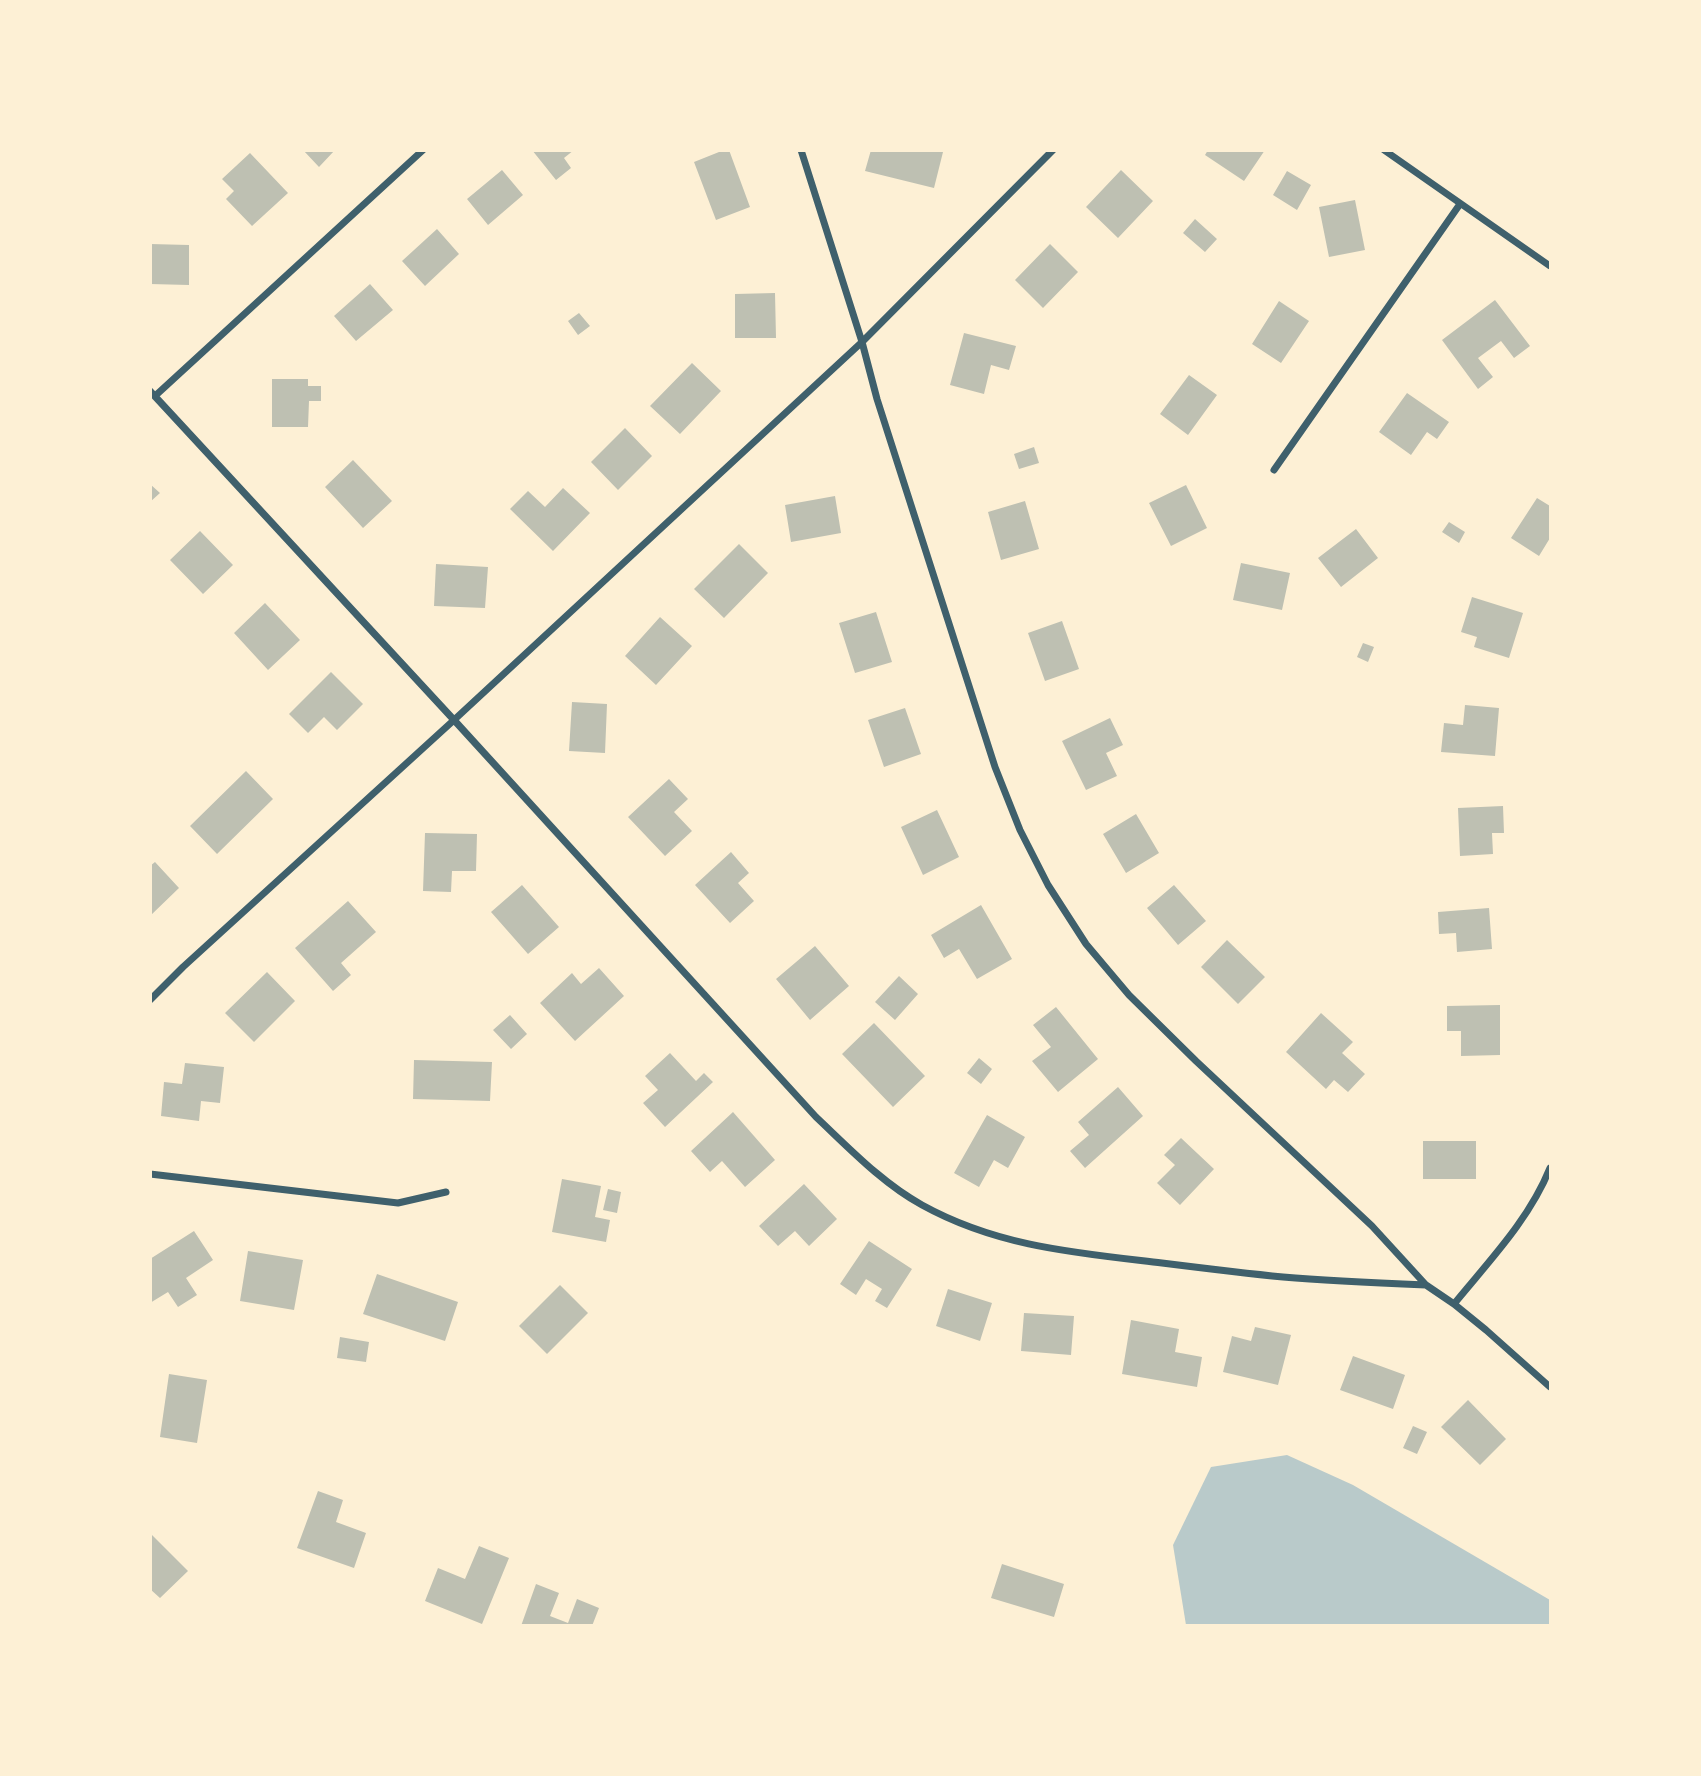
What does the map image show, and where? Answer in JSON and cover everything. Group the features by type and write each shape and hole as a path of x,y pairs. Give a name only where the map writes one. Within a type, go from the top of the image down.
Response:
{"street":[{"path":"423,150 153,393 816,1117 873,1170 919,1204 954,1222 986,1234 1079,1254 1283,1277 1426,1285"},
{"path":"801,150 862,342 877,399 995,767 1020,830 1048,885 1086,944 1129,995 1372,1226 1426,1285 1486,1330 1550,1387"},
{"path":"150,1000 862,342 1053,150"},
{"path":"1384,150 1550,266"},
{"path":"1275,470 1461,204"},
{"path":"1454,1304 1523,1218 1550,1168"},
{"path":"150,1174 398,1203 446,1192"}],"shaded area":[{"path":"1287,1455 1353,1485 1550,1600 1550,1625 1186,1625 1173,1545 1211,1467"}],"building":[{"path":"303,150 335,150 319,167"},
{"path":"532,150 574,150 564,158 571,168 556,180"},
{"path":"729,150 750,207 716,220 694,162"},
{"path":"871,150 943,152 934,188 865,171"},
{"path":"1208,150 1265,150 1244,181 1205,155"},
{"path":"250,153 288,193 252,226 226,199 234,191 222,179"},
{"path":"502,170 523,195 488,225 467,199"},
{"path":"1121,170 1153,201 1118,238 1086,207"},
{"path":"1287,171 1311,185 1297,210 1273,195"},
{"path":"1355,200 1365,250 1329,257 1319,207"},
{"path":"1195,219 1217,239 1205,252 1183,233"},
{"path":"437,229 459,254 425,286 402,261"},
{"path":"150,244 189,245 189,285 150,284"},
{"path":"1050,244 1078,272 1043,308 1015,280"},
{"path":"370,284 393,310 356,341 334,316"},
{"path":"775,293 776,338 735,338 735,294"},
{"path":"1495,300 1530,346 1514,358 1501,341 1478,358 1493,377 1478,389 1442,340"},
{"path":"1279,301 1309,321 1281,363 1252,344"},
{"path":"579,313 590,326 578,335 568,321"},
{"path":"964,333 1016,346 1009,370 991,365 984,394 950,385"},
{"path":"692,363 721,391 680,434 650,406"},
{"path":"1189,375 1217,395 1188,435 1160,414"},
{"path":"272,379 308,379 308,386 321,386 321,401 309,401 308,427 272,427"},
{"path":"1407,393 1449,422 1437,439 1427,432 1411,455 1379,432"},
{"path":"625,428 652,456 618,490 591,462"},
{"path":"1034,447 1039,463 1019,469 1014,454"},
{"path":"353,460 392,501 363,528 325,487"},
{"path":"150,484 160,493 150,502"},
{"path":"1186,485 1207,528 1171,546 1149,503"},
{"path":"563,488 590,513 553,551 510,509 528,491 545,507"},
{"path":"835,496 841,533 791,542 785,505"},
{"path":"1537,498 1550,506 1550,538 1539,556 1511,538"},
{"path":"1025,501 1039,549 1001,560 988,512"},
{"path":"1449,522 1465,532 1459,543 1442,532"},
{"path":"1356,529 1378,558 1341,587 1318,558"},
{"path":"200,531 233,565 203,594 170,560"},
{"path":"739,544 768,573 724,618 694,589"},
{"path":"1241,563 1290,573 1282,610 1233,600"},
{"path":"436,564 488,567 485,608 434,606"},
{"path":"1472,597 1523,613 1509,658 1474,647 1477,637 1461,632"},
{"path":"265,603 300,640 268,670 234,633"},
{"path":"876,612 892,662 855,673 839,623"},
{"path":"660,617 692,646 656,685 625,656"},
{"path":"1062,621 1079,669 1045,681 1028,633"},
{"path":"1363,643 1374,647 1368,662 1357,657"},
{"path":"331,672 363,704 337,730 324,717 308,733 289,714"},
{"path":"572,702 607,704 605,753 569,751"},
{"path":"1465,705 1499,708 1495,756 1441,752 1444,723 1463,725"},
{"path":"905,708 921,754 884,767 868,720"},
{"path":"1110,718 1123,745 1106,753 1117,776 1086,790 1062,741"},
{"path":"246,771 273,799 217,854 190,826"},
{"path":"669,779 688,799 674,812 692,831 665,856 628,817"},
{"path":"1503,806 1504,833 1492,833 1493,854 1460,856 1458,808"},
{"path":"937,810 959,857 923,875 901,827"},
{"path":"1136,814 1159,853 1126,873 1103,834"},
{"path":"425,833 477,834 476,871 452,871 451,892 423,891"},
{"path":"731,852 749,873 738,883 754,901 730,923 695,885"},
{"path":"155,862 179,888 150,916 150,866"},
{"path":"522,885 559,927 528,954 491,912"},
{"path":"1174,885 1206,921 1178,945 1147,908"},
{"path":"348,901 376,932 341,963 351,975 333,991 295,948"},
{"path":"981,905 1012,959 977,979 959,949 944,958 931,935"},
{"path":"1489,908 1492,949 1457,952 1456,933 1439,934 1438,912"},
{"path":"1227,940 1265,977 1238,1004 1201,967"},
{"path":"815,946 849,986 810,1020 776,979"},
{"path":"599,968 624,996 575,1041 540,1003 572,973 581,984"},
{"path":"267,972 295,1001 254,1042 225,1013"},
{"path":"899,976 918,994 895,1020 875,1002"},
{"path":"1500,1005 1500,1055 1461,1056 1461,1031 1447,1031 1447,1006"},
{"path":"1056,1007 1098,1059 1058,1092 1032,1061 1051,1047 1033,1025"},
{"path":"1321,1013 1353,1042 1342,1053 1365,1074 1348,1092 1334,1080 1326,1089 1286,1052"},
{"path":"510,1015 527,1034 511,1049 493,1030"},
{"path":"874,1023 925,1076 893,1107 842,1054"},
{"path":"670,1053 696,1081 704,1073 713,1082 665,1127 643,1103 658,1090 645,1076"},
{"path":"979,1058 992,1069 981,1084 967,1073"},
{"path":"414,1060 492,1062 490,1101 413,1099"},
{"path":"185,1063 224,1067 220,1103 201,1101 199,1121 161,1116 164,1082 182,1084"},
{"path":"1118,1087 1143,1116 1085,1168 1070,1151 1089,1135 1078,1122"},
{"path":"733,1112 775,1160 745,1187 722,1161 710,1172 691,1151"},
{"path":"987,1115 1025,1137 1008,1168 994,1160 979,1187 954,1173"},
{"path":"1181,1138 1214,1169 1180,1205 1157,1183 1175,1165 1164,1155"},
{"path":"1423,1141 1476,1141 1476,1179 1423,1179"},
{"path":"562,1179 601,1186 595,1217 610,1220 606,1242 552,1232"},
{"path":"804,1184 837,1219 809,1246 795,1231 778,1246 759,1226"},
{"path":"608,1189 621,1192 617,1213 603,1210"},
{"path":"194,1231 213,1260 186,1278 197,1295 178,1307 168,1292 150,1303 150,1259"},
{"path":"869,1241 912,1269 887,1308 875,1301 882,1289 866,1279 856,1295 840,1284"},
{"path":"248,1251 303,1260 294,1310 240,1301"},
{"path":"377,1274 458,1302 445,1341 363,1314"},
{"path":"560,1285 588,1313 547,1354 519,1326"},
{"path":"948,1289 992,1303 980,1341 936,1326"},
{"path":"1024,1313 1074,1316 1071,1355 1021,1351"},
{"path":"1131,1320 1179,1329 1175,1352 1202,1357 1197,1387 1122,1374"},
{"path":"1255,1327 1291,1335 1278,1385 1223,1372 1232,1336 1251,1341"},
{"path":"340,1337 369,1342 366,1362 337,1358"},
{"path":"1353,1356 1405,1375 1393,1409 1340,1390"},
{"path":"169,1374 207,1380 197,1443 160,1437"},
{"path":"1468,1400 1506,1439 1480,1465 1441,1427"},
{"path":"1413,1426 1427,1432 1417,1454 1403,1448"},
{"path":"318,1491 343,1500 336,1522 366,1533 354,1568 297,1548"},
{"path":"150,1533 188,1571 160,1598 150,1589"},
{"path":"479,1546 509,1558 482,1624 425,1601 438,1568 465,1579"},
{"path":"1002,1564 1064,1584 1054,1617 991,1598"},
{"path":"536,1584 559,1593 550,1616 568,1623 577,1599 599,1608 592,1626 521,1626"}]}
